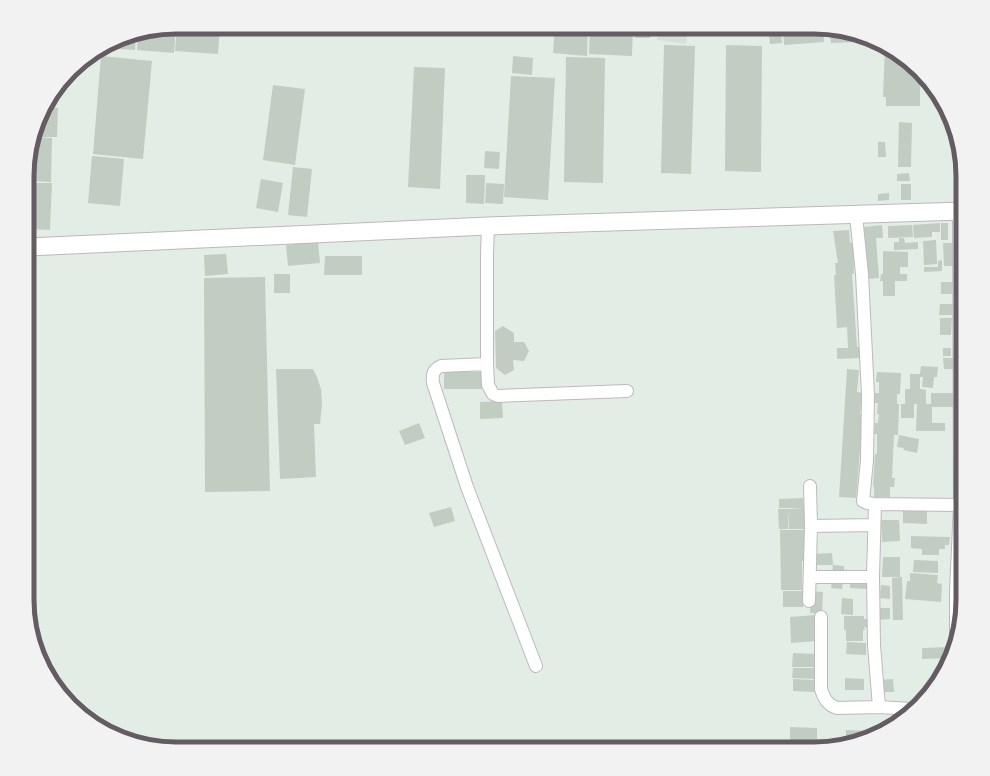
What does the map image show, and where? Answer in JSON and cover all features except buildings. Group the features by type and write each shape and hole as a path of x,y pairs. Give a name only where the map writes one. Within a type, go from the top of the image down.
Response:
{"main road":[{"path":"34,247 488,226 956,211"}],"street":[{"path":"856,215 862,274 868,395 867,460 863,501 875,504 956,505"},
{"path":"488,226 487,364 488,385 493,394 498,396 627,391"},
{"path":"487,364 441,366 435,369 432,374 433,383 470,494 536,666"},
{"path":"809,601 811,526 810,486"},
{"path":"875,504 873,577 874,645 879,707"},
{"path":"811,526 874,525"},
{"path":"810,576 873,577"},
{"path":"956,591 956,610"},
{"path":"820,617 821,689 824,699 832,706 837,708 879,707 906,709"}],"shaded area":[{"path":"657,34 687,34 686,44 657,40"}]}
